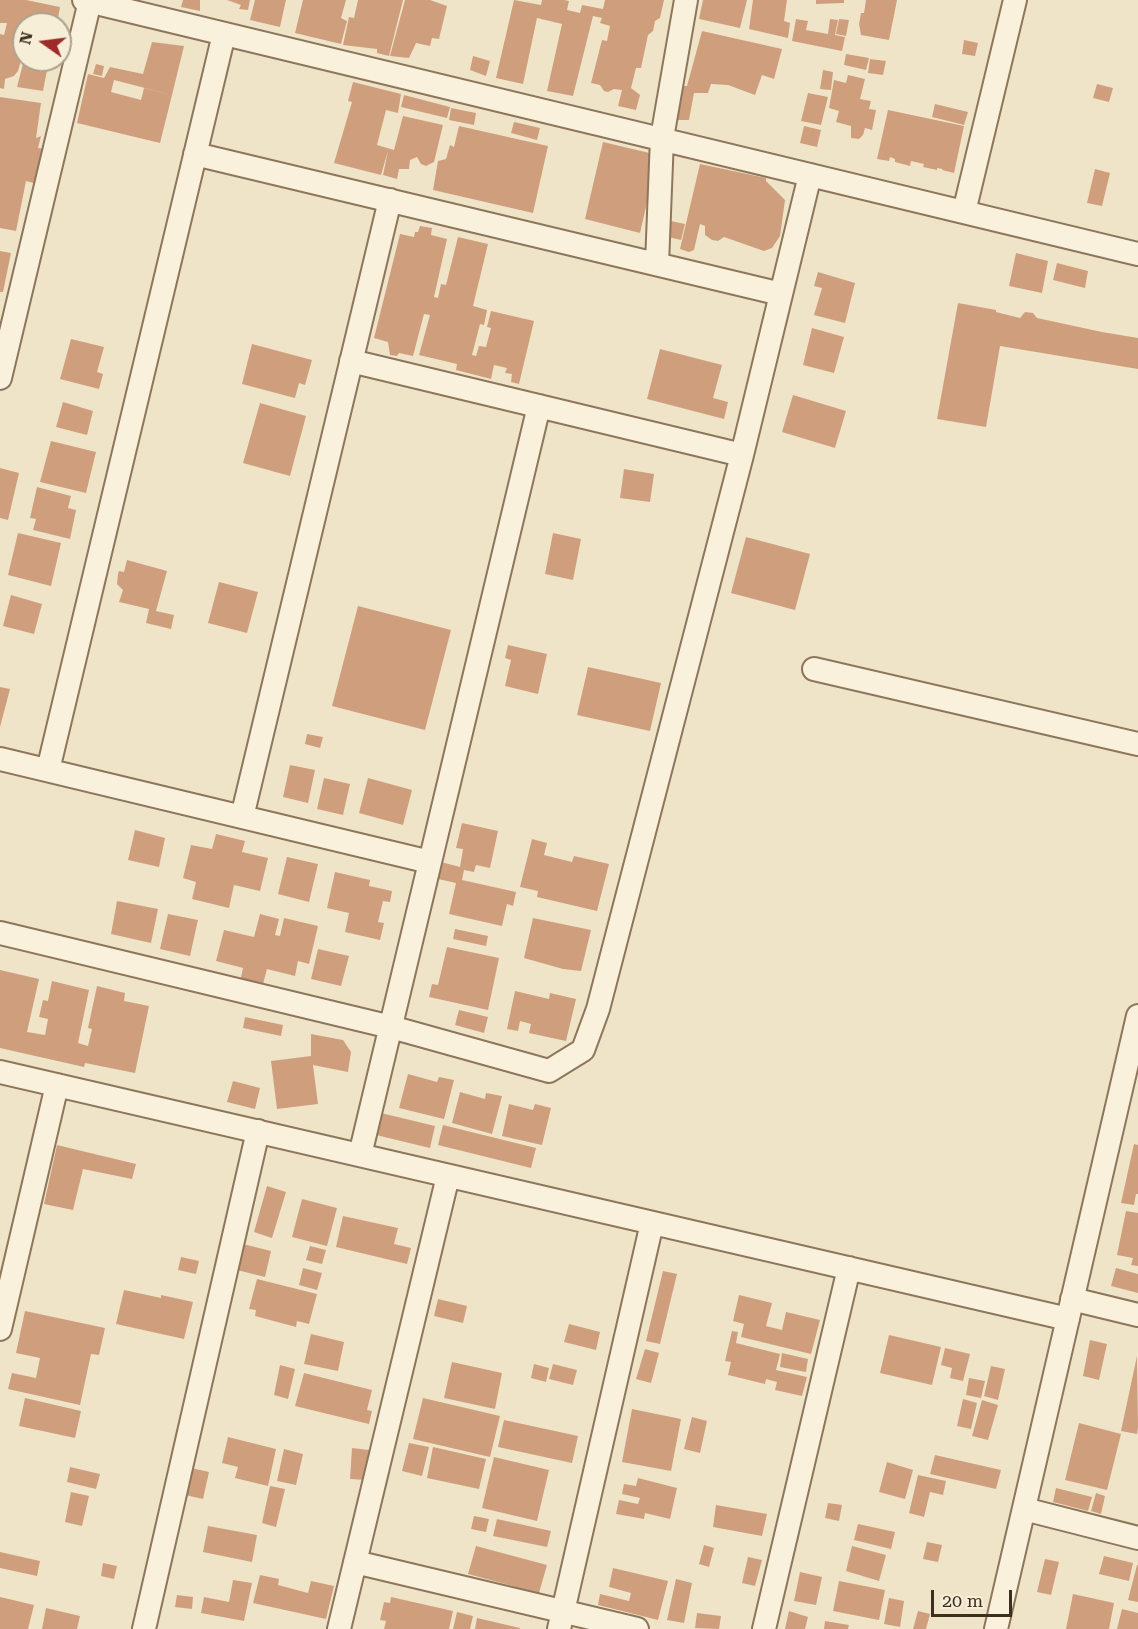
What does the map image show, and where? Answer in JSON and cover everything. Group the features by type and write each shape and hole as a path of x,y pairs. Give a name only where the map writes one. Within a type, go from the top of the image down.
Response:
{"street":[{"path":"657,264 662,138 686,0"},
{"path":"964,212 1015,0"},
{"path":"0,378 87,1 134,6 224,34 1138,254"},
{"path":"48,770 224,34"},
{"path":"195,154 781,294"},
{"path":"0,933 391,1026 549,1071 583,1050 598,1009 742,455 810,175"},
{"path":"242,817 390,200"},
{"path":"351,361 742,455"},
{"path":"360,1155 539,406"},
{"path":"814,669 1138,744"},
{"path":"0,759 430,862"},
{"path":"996,1629 1070,1309 1128,1103 1138,1016"},
{"path":"0,1072 849,1268 1070,1309 1138,1316"},
{"path":"0,1329 57,1085"},
{"path":"144,1629 258,1131"},
{"path":"339,1629 448,1176"},
{"path":"561,1620 652,1223"},
{"path":"764,1629 849,1268"},
{"path":"1024,1509 1138,1538"},
{"path":"355,1562 561,1620 637,1629"}],"building":[{"path":"0,0 26,0 60,7 59,12 12,12 12,72 17,72 14,76 5,79 4,89 0,88 0,34 4,35 7,23 0,23"},
{"path":"183,0 200,0 200,11 181,7"},
{"path":"227,0 250,0 248,10 239,9 241,5"},
{"path":"255,0 286,0 280,27 250,20"},
{"path":"303,0 346,0 341,18 347,21 341,44 295,33"},
{"path":"358,0 403,0 389,56 377,53 377,49 343,45 349,17 354,18"},
{"path":"405,0 430,0 447,6 439,39 432,38 430,46 416,43 409,58 390,56"},
{"path":"514,0 541,5 542,0 564,0 569,1 567,10 580,13 582,5 603,9 605,0 664,0 660,18 655,21 653,31 648,35 641,68 636,68 631,88 640,95 636,110 618,106 622,90 614,89 608,92 604,91 600,85 591,83 602,40 607,41 610,26 600,23 602,18 593,16 573,96 547,91 562,24 537,18 523,84 496,78"},
{"path":"703,0 747,0 740,28 699,19"},
{"path":"753,0 787,0 784,21 790,23 788,38 749,29"},
{"path":"816,0 844,0 844,3 816,4"},
{"path":"866,0 897,0 889,40 861,35 859,24"},
{"path":"796,19 808,21 806,30 828,34 830,19 838,20 835,35 845,37 842,51 792,41"},
{"path":"839,19 849,20 846,36 836,34"},
{"path":"702,31 782,49 774,79 762,75 755,95 728,85 711,84 708,93 694,93 689,120 674,120 682,86 687,86"},
{"path":"964,40 978,43 975,56 962,54"},
{"path":"152,42 184,46 172,95 160,143 77,123 88,74 104,78 110,67 143,74","holes":["114,80 172,95 144,88 141,100 111,92"]},
{"path":"846,54 869,58 866,70 844,65"},
{"path":"473,56 490,61 486,76 470,70"},
{"path":"870,59 886,61 883,75 868,73"},
{"path":"96,64 104,66 102,76 93,74"},
{"path":"823,70 833,72 831,90 820,89"},
{"path":"21,72 47,72 43,91 17,87"},
{"path":"848,75 865,79 860,99 871,101 869,109 876,110 872,130 865,128 859,139 851,138 851,126 836,122 839,111 829,108 834,80 846,83"},
{"path":"353,82 401,94 398,113 386,110 377,145 394,150 403,116 443,125 434,162 426,166 421,164 417,157 410,160 409,169 399,169 397,179 383,175 388,151 381,175 334,163 352,102 348,101"},
{"path":"1097,84 1113,88 1109,102 1093,98"},
{"path":"808,93 828,97 821,125 801,121"},
{"path":"404,95 450,107 447,118 401,107"},
{"path":"0,97 41,103 36,138 41,136 38,148 45,149 37,184 26,181 16,231 0,228"},
{"path":"935,104 968,112 964,125 932,117"},
{"path":"451,108 476,113 474,125 449,120"},
{"path":"888,110 964,126 954,173 943,169 923,167 924,164 911,161 910,166 895,162 895,159 890,157 889,161 877,159"},
{"path":"514,122 540,128 537,140 511,133"},
{"path":"459,126 548,146 533,213 433,190 438,161 446,159 450,145 454,147"},
{"path":"804,126 821,130 817,147 800,143"},
{"path":"603,142 658,155 640,233 585,219"},
{"path":"700,164 766,178 766,181 785,200 780,236 772,248 764,251 724,237 718,241 712,240 705,235 705,226 700,224 694,250 689,252 680,249"},
{"path":"1095,169 1110,173 1102,206 1087,203"},
{"path":"671,221 685,224 681,240 668,237"},
{"path":"420,226 432,228 431,235 447,239 434,297 438,298 441,284 446,285 458,237 488,244 473,306 487,310 484,325 480,324 472,355 476,356 479,346 486,347 491,328 487,327 491,311 534,321 519,384 511,382 512,374 505,373 507,368 494,365 491,379 456,370 457,364 419,355 430,315 424,314 413,356 399,353 397,356 390,355 388,342 374,338 400,234 414,237"},
{"path":"0,251 11,253 3,292 0,292"},
{"path":"1016,253 1048,261 1042,293 1009,286"},
{"path":"1057,263 1088,271 1085,288 1053,280"},
{"path":"818,272 855,283 845,323 814,315 822,288 814,286"},
{"path":"958,303 996,310 996,312 1020,318 1025,312 1033,313 1037,318 1138,338 1138,369 1000,346 986,427 937,419"},
{"path":"812,328 844,337 834,373 803,365"},
{"path":"71,339 104,347 97,372 103,374 99,389 60,379"},
{"path":"252,344 312,360 305,385 299,383 295,398 242,384"},
{"path":"660,349 722,365 713,398 728,402 724,419 647,399"},
{"path":"793,395 846,411 835,448 782,432"},
{"path":"63,402 93,411 87,435 56,427"},
{"path":"260,403 306,416 290,476 243,463"},
{"path":"51,441 96,452 86,493 40,482"},
{"path":"0,468 19,473 8,520 0,518"},
{"path":"624,469 654,474 650,502 620,498"},
{"path":"37,487 71,496 68,508 76,510 70,539 33,530 36,519 30,518"},
{"path":"18,533 61,543 51,586 8,575"},
{"path":"553,533 581,539 573,580 545,574"},
{"path":"746,537 810,554 795,610 731,593"},
{"path":"127,560 167,571 156,611 174,615 171,629 146,623 149,609 119,602 123,590 117,584 118,574 119,571 124,572"},
{"path":"219,582 258,592 247,633 208,623"},
{"path":"11,595 42,604 34,634 3,626"},
{"path":"358,606 451,630 425,730 332,706"},
{"path":"508,645 547,654 538,694 505,686 511,660 505,658"},
{"path":"588,667 661,683 650,731 577,715"},
{"path":"0,687 10,689 0,727"},
{"path":"307,734 323,737 320,748 305,744"},
{"path":"290,765 315,770 308,803 283,797"},
{"path":"324,778 350,784 343,815 317,809"},
{"path":"368,778 412,790 403,825 359,813"},
{"path":"462,823 498,831 490,868 476,865 474,872 464,870 462,880 516,892 513,906 507,904 502,926 449,914 456,883 438,879 441,862 460,867 463,849 456,848"},
{"path":"135,830 165,838 159,867 128,860"},
{"path":"216,834 245,841 242,852 268,858 260,891 234,885 229,908 192,899 196,882 183,878 191,845 212,849"},
{"path":"532,839 547,843 544,855 572,862 574,856 609,864 597,911 537,897 538,891 520,887"},
{"path":"287,857 318,864 309,902 278,894"},
{"path":"335,872 370,880 369,886 392,891 390,902 383,901 378,922 384,923 380,940 345,932 349,913 327,908"},
{"path":"117,901 158,909 151,943 111,934"},
{"path":"168,914 198,920 190,956 160,949"},
{"path":"260,914 279,919 275,935 280,936 284,918 318,926 309,964 298,961 295,976 267,969 262,988 240,982 243,968 216,961 224,930 254,937"},
{"path":"533,918 591,930 581,971 563,969 524,958"},
{"path":"455,929 488,936 486,946 453,939"},
{"path":"447,947 499,958 488,1010 429,997 432,984 438,985"},
{"path":"318,949 349,956 341,986 311,979"},
{"path":"0,970 39,979 27,1032 45,1035 48,1019 39,1017 43,1000 48,1001 52,981 89,990 78,1043 88,1046 92,1029 88,1028 97,986 125,993 124,1001 149,1006 135,1073 85,1063 84,1067 0,1048"},
{"path":"515,991 549,999 550,993 576,999 566,1041 529,1033 531,1024 520,1021 518,1031 507,1029"},
{"path":"459,1010 488,1017 484,1033 455,1025"},
{"path":"245,1017 283,1025 281,1036 243,1028"},
{"path":"311,1034 343,1040 351,1052 348,1072 313,1065 318,1104 277,1109 271,1061 311,1056"},
{"path":"408,1074 437,1082 439,1077 454,1080 444,1119 399,1108"},
{"path":"233,1081 260,1088 255,1109 227,1102"},
{"path":"460,1092 485,1099 486,1093 502,1096 492,1134 452,1123"},
{"path":"509,1104 533,1110 535,1104 551,1108 542,1145 502,1136"},
{"path":"381,1113 435,1126 430,1148 376,1135"},
{"path":"443,1125 536,1148 531,1168 438,1145"},
{"path":"1134,1144 1138,1145 1138,1194 1136,1194 1134,1205 1121,1203"},
{"path":"57,1145 136,1164 132,1179 83,1169 73,1210 44,1204"},
{"path":"267,1186 286,1192 272,1238 254,1232"},
{"path":"302,1199 337,1208 327,1246 292,1237"},
{"path":"1126,1211 1138,1213 1138,1266 1131,1265 1133,1258 1117,1255"},
{"path":"343,1216 398,1228 394,1244 411,1248 407,1264 336,1247"},
{"path":"243,1244 271,1251 265,1277 237,1270"},
{"path":"310,1246 326,1250 322,1264 306,1260"},
{"path":"181,1257 199,1261 196,1274 178,1270"},
{"path":"303,1268 322,1273 317,1290 299,1285"},
{"path":"1116,1268 1138,1274 1138,1293 1111,1286"},
{"path":"663,1271 677,1274 660,1344 646,1341"},
{"path":"257,1279 317,1294 309,1324 297,1321 296,1327 255,1316 256,1310 249,1309"},
{"path":"124,1290 193,1302 184,1339 116,1324"},
{"path":"739,1295 772,1303 766,1326 782,1330 786,1312 820,1320 811,1354 741,1337 744,1324 733,1321"},
{"path":"438,1299 467,1306 463,1323 434,1316"},
{"path":"25,1311 105,1328 99,1355 91,1354 80,1405 8,1389 12,1373 36,1378 40,1358 16,1353"},
{"path":"569,1324 600,1332 596,1350 564,1342"},
{"path":"732,1331 738,1332 736,1343 780,1354 776,1370 807,1377 802,1396 775,1390 777,1382 766,1379 765,1384 728,1375 731,1362 725,1361"},
{"path":"311,1334 344,1342 338,1371 304,1364"},
{"path":"889,1335 941,1347 932,1385 880,1373"},
{"path":"1090,1340 1107,1344 1099,1380 1083,1376"},
{"path":"945,1348 970,1354 963,1381 950,1378 952,1368 941,1365"},
{"path":"645,1349 659,1353 651,1383 636,1379"},
{"path":"782,1353 808,1359 806,1372 780,1367"},
{"path":"1137,1356 1138,1427 1137,1434 1121,1431"},
{"path":"452,1362 502,1373 495,1409 444,1398"},
{"path":"534,1364 549,1368 546,1382 531,1378"},
{"path":"553,1364 577,1370 573,1385 549,1379"},
{"path":"280,1365 295,1369 288,1399 274,1395"},
{"path":"991,1366 1005,1369 998,1400 984,1396"},
{"path":"304,1373 372,1390 367,1410 372,1411 369,1424 295,1406"},
{"path":"969,1378 985,1381 981,1398 966,1395"},
{"path":"25,1398 81,1411 75,1438 19,1426"},
{"path":"423,1398 500,1416 490,1457 413,1439"},
{"path":"963,1399 977,1403 971,1429 957,1426"},
{"path":"982,1400 998,1405 988,1440 972,1436"},
{"path":"632,1409 681,1419 671,1471 622,1462"},
{"path":"692,1417 707,1421 700,1453 684,1449"},
{"path":"504,1420 578,1436 572,1463 498,1447"},
{"path":"1079,1423 1121,1434 1107,1490 1065,1480"},
{"path":"228,1437 276,1449 268,1486 235,1478 238,1467 222,1463"},
{"path":"409,1443 429,1447 422,1476 402,1471"},
{"path":"433,1447 486,1459 479,1489 427,1478"},
{"path":"352,1448 369,1450 367,1480 350,1479"},
{"path":"284,1449 303,1454 296,1485 277,1481"},
{"path":"935,1455 1001,1470 996,1489 930,1474"},
{"path":"494,1457 549,1470 537,1521 482,1508"},
{"path":"887,1462 913,1470 905,1499 879,1492"},
{"path":"70,1467 100,1474 96,1489 67,1482"},
{"path":"191,1468 209,1472 203,1499 185,1495"},
{"path":"918,1475 946,1481 943,1495 930,1492 924,1517 909,1513"},
{"path":"638,1478 677,1488 670,1519 645,1513 644,1519 616,1514 619,1500 638,1504 640,1498 622,1494 624,1484 636,1486"},
{"path":"270,1486 285,1489 276,1527 262,1523"},
{"path":"1056,1488 1092,1497 1088,1511 1053,1502"},
{"path":"71,1492 89,1496 82,1526 65,1522"},
{"path":"1096,1493 1105,1496 1101,1514 1091,1511"},
{"path":"828,1503 842,1505 839,1521 825,1518"},
{"path":"716,1505 767,1514 762,1536 713,1527"},
{"path":"474,1516 489,1519 486,1532 471,1529"},
{"path":"497,1519 551,1531 547,1547 493,1536"},
{"path":"858,1524 895,1532 891,1549 854,1540"},
{"path":"208,1526 257,1535 252,1562 203,1552"},
{"path":"927,1542 942,1545 938,1562 923,1559"},
{"path":"704,1545 714,1548 709,1567 699,1564"},
{"path":"476,1546 547,1565 539,1593 468,1574"},
{"path":"852,1546 886,1555 879,1581 846,1571"},
{"path":"0,1552 40,1561 37,1576 0,1568"},
{"path":"1104,1556 1133,1563 1129,1581 1099,1574"},
{"path":"748,1557 762,1560 755,1586 742,1583"},
{"path":"1045,1559 1059,1562 1051,1595 1037,1592"},
{"path":"103,1563 117,1566 114,1579 101,1576"},
{"path":"1138,1565 1138,1602 1128,1600"},
{"path":"613,1568 668,1581 658,1620 598,1605 600,1594 629,1601 631,1593 609,1587"},
{"path":"800,1572 822,1577 816,1605 794,1601"},
{"path":"260,1575 279,1579 278,1585 308,1593 311,1581 334,1586 326,1619 253,1603"},
{"path":"676,1579 692,1583 684,1623 667,1620"},
{"path":"233,1580 252,1583 244,1621 201,1613 204,1597 229,1602"},
{"path":"839,1581 885,1590 879,1620 833,1611"},
{"path":"1073,1594 1114,1603 1109,1629 1066,1629"},
{"path":"177,1595 193,1597 192,1609 175,1607"},
{"path":"0,1597 34,1605 28,1629 0,1629"},
{"path":"391,1597 453,1611 449,1629 384,1629 386,1621 380,1620 384,1602 390,1603"},
{"path":"889,1598 904,1601 900,1627 884,1624"},
{"path":"46,1608 80,1616 77,1629 42,1629"},
{"path":"1122,1609 1138,1613 1138,1629 1117,1629"},
{"path":"789,1611 808,1617 805,1629 785,1629"},
{"path":"918,1611 930,1614 926,1629 913,1629"},
{"path":"457,1612 473,1616 470,1629 453,1629"},
{"path":"697,1613 721,1616 719,1629 695,1628"},
{"path":"477,1618 520,1628 520,1629 475,1629"},
{"path":"825,1621 849,1625 848,1629 824,1629"}]}
